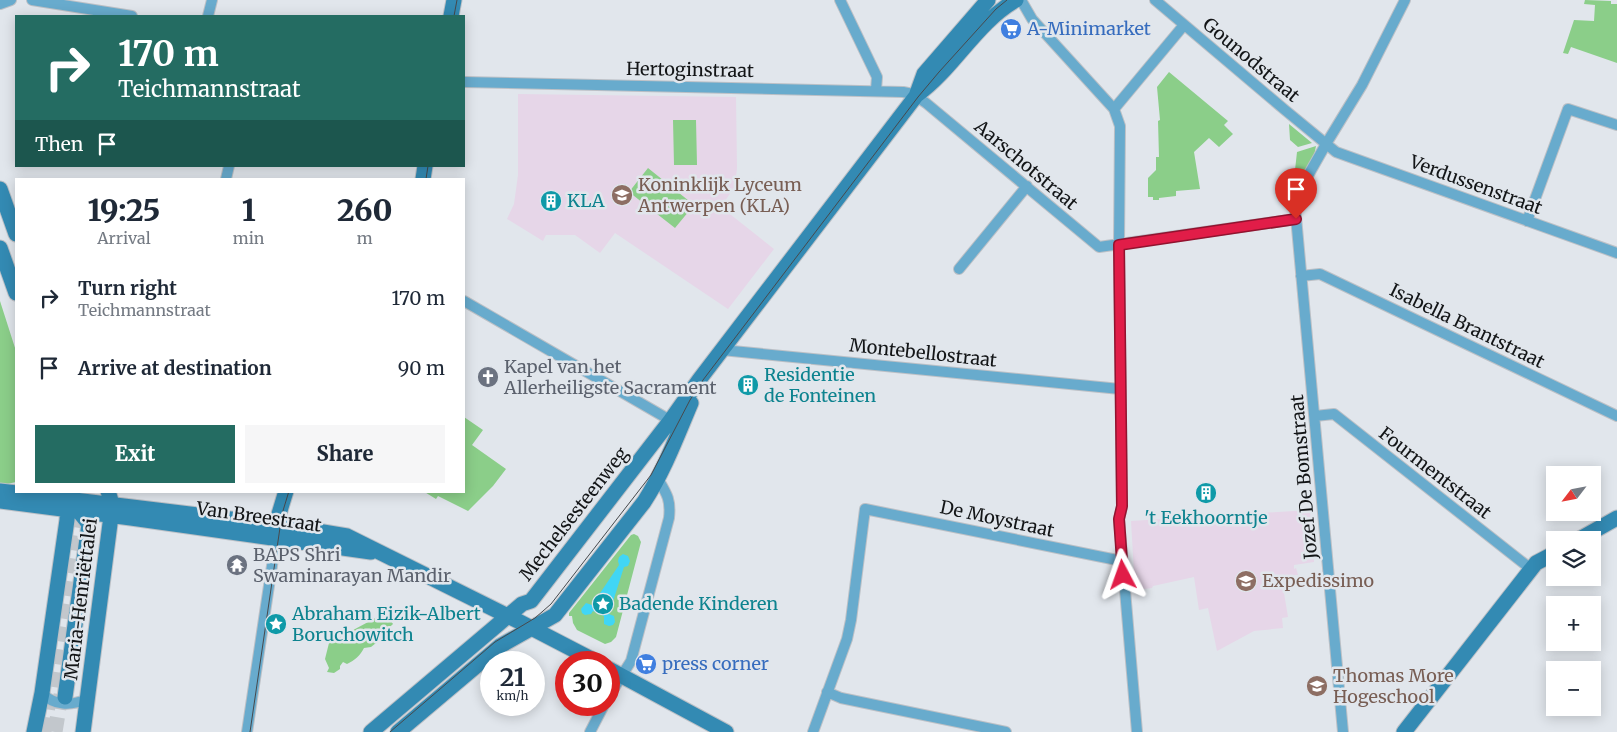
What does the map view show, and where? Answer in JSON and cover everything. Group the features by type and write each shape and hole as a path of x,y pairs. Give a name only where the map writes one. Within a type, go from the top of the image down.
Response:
{"main road":[{"path":"451,15 454,0"},
{"name":"Mechelsesteenweg","path":"916,96 924,74 988,0"},
{"name":"Mechelsesteenweg","path":"398,732 500,646 555,614 644,502 658,479 676,424 699,380 916,96 934,82 994,15 1016,0"},
{"path":"0,189 15,231"},
{"path":"0,248 15,290"},
{"name":"Mechelsesteenweg","path":"371,732 522,604 531,601 676,424"},
{"path":"0,491 71,503 89,524 65,697"},
{"path":"277,531 279,514 285,493"},
{"path":"0,501 71,503"},
{"name":"Van Breestraat","path":"71,503 110,504 277,531 385,554 575,651"},
{"name":"Maria-Henriëttalei","path":"34,732 42,693 71,503"},
{"name":"Maria-Henriëttalei","path":"83,732 110,504"},
{"path":"1594,531 1617,518"},
{"path":"1404,732 1536,563 1546,558"},
{"path":"620,675 726,732"}],"street":[{"path":"0,4 11,0"},
{"path":"32,0 126,15"},
{"path":"208,15 212,0"},
{"path":"840,0 877,77 876,90"},
{"path":"1021,0 1032,19 1114,109 1120,126 1119,245 1122,506 1119,519 1138,732"},
{"name":"Gounodstraat","path":"1155,0 1326,144"},
{"name":"Jozef De Bomstraat","path":"1343,732 1295,206 1297,195 1362,85 1405,0"},
{"path":"1114,109 1184,25"},
{"name":"Hertoginstraat","path":"465,82 876,90 903,92 916,96"},
{"name":"Aarschotstraat","path":"916,96 1099,247 1296,219"},
{"path":"1527,221 1568,109 1617,125"},
{"name":"Verdussenstraat","path":"1326,144 1336,152 1617,253"},
{"path":"959,269 1026,186"},
{"name":"Isabella Brantstraat","path":"1301,276 1320,274 1617,416"},
{"path":"465,301 676,424"},
{"name":"Montebellostraat","path":"722,350 1120,389"},
{"name":"Fourmentstraat","path":"1315,416 1334,414 1532,569"},
{"path":"620,669 631,661 669,518 669,500 658,479"},
{"name":"De Moystraat","path":"827,692 847,639 851,620 864,509 1122,561"},
{"path":"247,732 277,531"},
{"path":"812,732 827,692 841,698 1006,732"},
{"name":"Maria-Henriëttalei","path":"42,693 52,702 73,705 87,699"},
{"path":"590,732 598,716"}],"shaded area":[{"name":"Koninklijk Lyceum Antwerpen (KLA)","path":"518,94 736,97 737,168 735,186 721,207 774,249 728,309 615,233 600,253 575,235 546,235 543,241 507,219 514,204 518,175"},
{"name":"Expedissimo","path":"1310,510 1314,562 1294,565 1298,575 1294,575 1295,579 1298,579 1298,585 1283,587 1288,617 1282,618 1283,628 1254,631 1217,651 1208,608 1199,610 1194,577 1153,586 1152,588 1135,590 1131,521"}],"green space":[{"path":"1585,0 1611,1 1611,4 1617,4 1617,63 1571,47 1568,54 1563,53 1574,20 1594,21 1595,5 1584,4"},
{"path":"1169,72 1228,121 1224,125 1233,134 1219,147 1209,138 1194,152 1200,189 1176,191 1176,196 1153,200 1153,197 1148,197 1148,178 1156,170 1156,157 1159,157 1158,121 1160,120 1157,87"},
{"path":"673,120 696,120 697,165 674,165"},
{"path":"1289,124 1312,143 1298,147 1290,140"},
{"path":"1316,146 1314,156 1302,179 1294,179 1297,152"},
{"path":"648,168 694,205 675,228 629,192"},
{"path":"0,301 15,348 15,482 0,483"},
{"path":"465,418 483,430 472,445 506,469 493,486 468,511 438,496 436,499 426,493 465,493"},
{"path":"631,535 638,536 641,542 616,637 611,642 605,644 577,630 569,613"},
{"path":"383,614 393,624 381,635 376,643 371,647 364,648 359,656 347,664 343,662 340,669 334,673 327,672 329,668 325,659 329,643"}],"water":[{"path":"623,554 628,556 630,561 628,566 624,567 609,614 614,616 615,622 609,626 604,624 604,616 593,611 591,614 585,615 581,609 586,603 592,605 619,565 619,557"}],"tunnel":[{"path":"44,732 80,493"},
{"path":"55,732 62,689"}],"tram line":[{"path":"454,15 457,0"},
{"path":"390,732 495,642 535,618 551,604 651,475 690,400 703,380 918,97 996,9 1007,0"},
{"path":"426,178 428,167"},
{"path":"250,732 282,514 288,493"}],"place":[{"name":"A-Minimarket","path":"1011,29"},
{"name":"Koninklijk Lyceum Antwerpen (KLA)","path":"622,195"},
{"name":"KLA","path":"551,201"},
{"name":"Kapel van het Allerheiligste Sacrament","path":"488,377"},
{"name":"Residentie de Fonteinen","path":"748,385"},
{"name":"'t Eekhoorntje","path":"1206,493"},
{"name":"BAPS Shri Swaminarayan Mandir","path":"237,565"},
{"name":"Expedissimo","path":"1246,581"},
{"name":"Badende Kinderen","path":"603,604"},
{"name":"Abraham Eizik-Albert Boruchowitch","path":"276,624"},
{"name":"press corner","path":"646,664"},
{"name":"Thomas More Hogeschool","path":"1317,686"}],"route":[{"path":"1123,575 1119,519 1122,506 1119,245 1296,219"}]}
